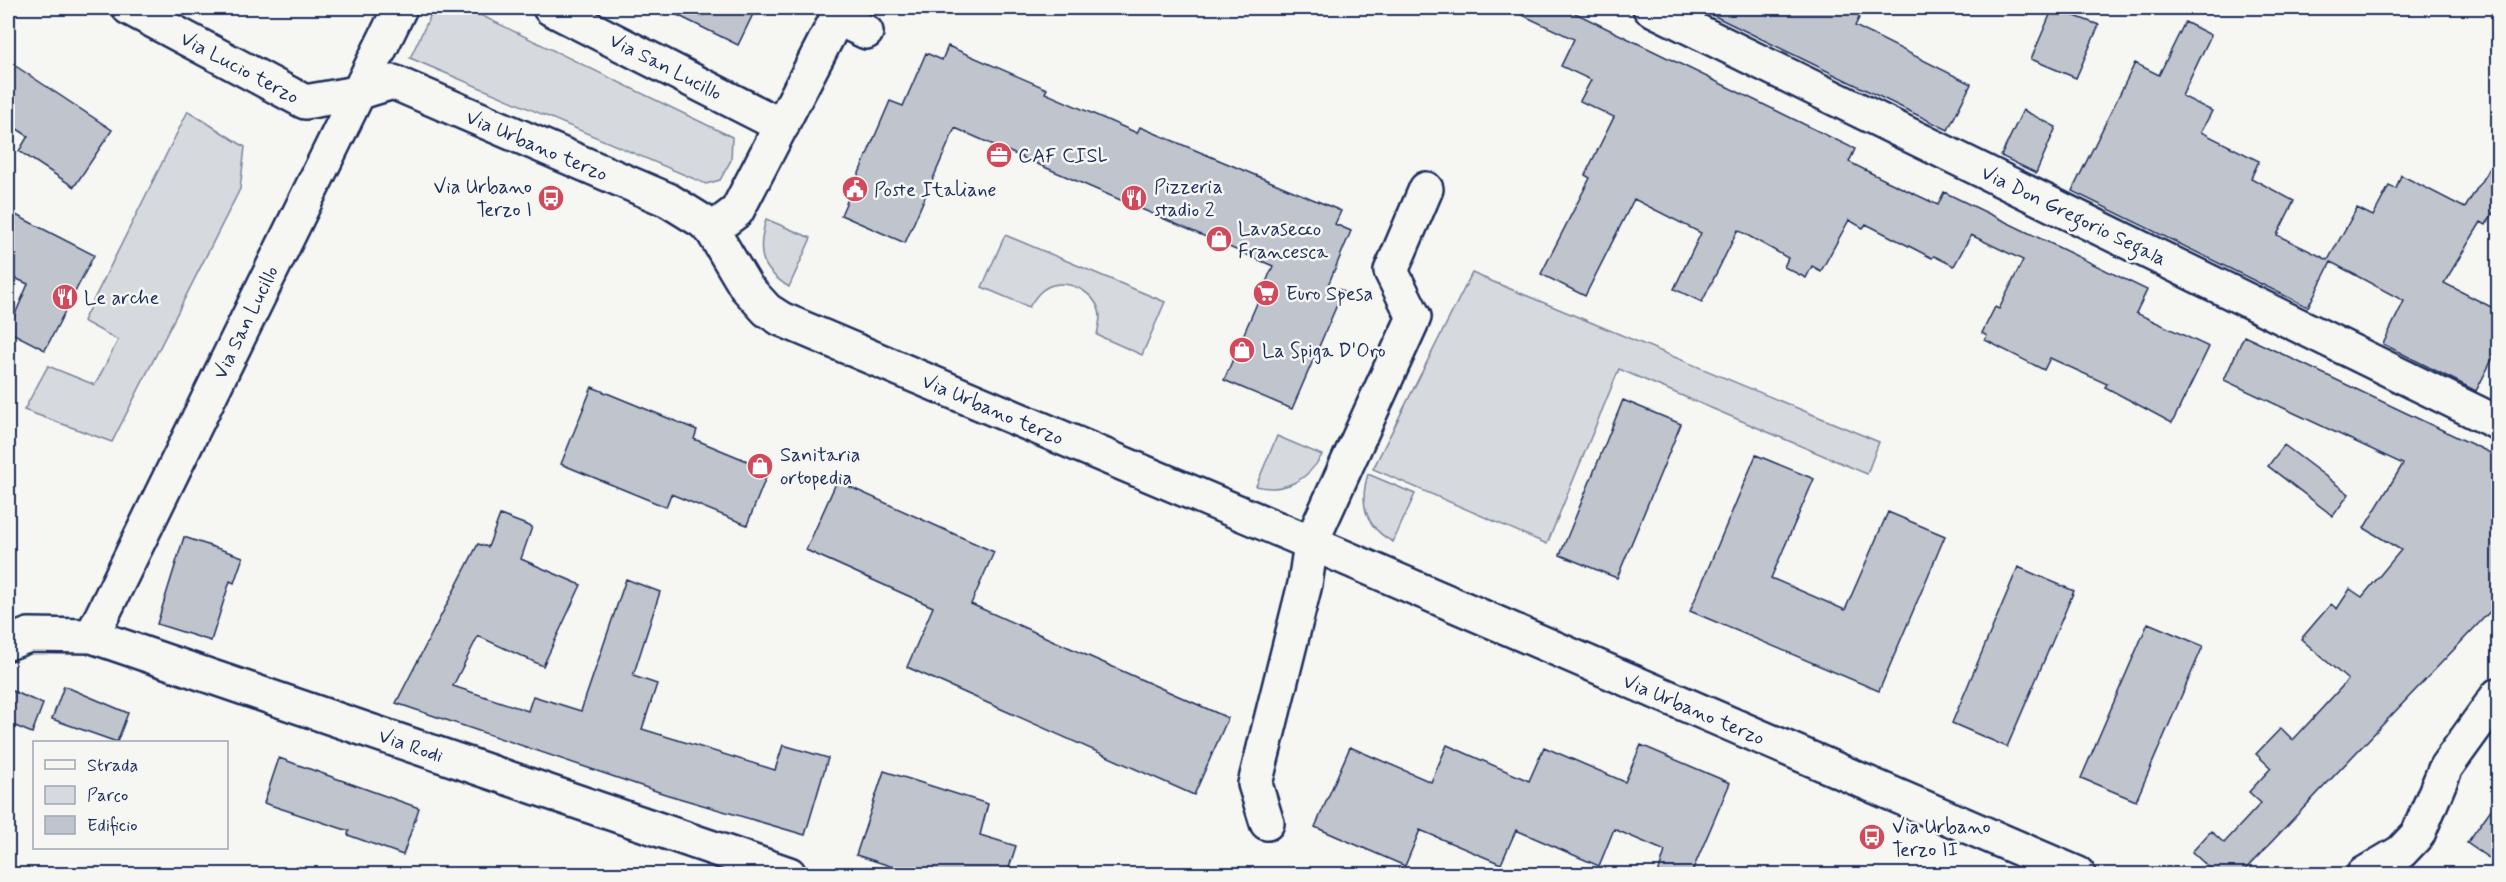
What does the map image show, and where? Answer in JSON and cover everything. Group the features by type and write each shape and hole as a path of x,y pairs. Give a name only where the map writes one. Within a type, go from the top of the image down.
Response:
{"street":[{"name":"Via Lucio terzo","path":"129,8 305,102 357,93"},
{"name":"Via San Lucillo","path":"92,636 400,8"},
{"name":"Via San Lucillo","path":"550,8 782,126"},
{"name":"Via Don Gregorio Segala","path":"1650,8 2499,423"},
{"path":"712,231 737,210 837,18 866,32"},
{"name":"Via Urbano terzo","path":"357,93 393,82 668,200 702,221 712,231 746,287 767,310 781,320 1311,543 2078,874"},
{"path":"1267,823 1255,784 1305,584 1311,543 1414,317 1390,271 1426,189"},
{"name":"Via Rodi","path":"15,633 92,636 789,874"},
{"path":"2364,874 2401,852 2418,834 2446,767 2499,695"}],"green space":[{"path":"434,8 466,8 732,137 731,160 720,180 706,184 410,58"},
{"path":"188,111 245,147 240,189 112,442 24,410 48,366 95,385 118,340 83,321"},
{"path":"766,219 811,238 789,287 771,273 763,258 761,250"},
{"path":"1005,235 1165,302 1142,355 1097,335 1100,318 1098,308 1090,296 1076,287 1061,284 1049,286 1029,307 982,287"},
{"path":"1472,273 1879,442 1867,474 1619,369 1547,544 1373,469"},
{"path":"1277,436 1322,455 1303,478 1295,482 1277,488 1256,486"},
{"path":"1368,474 1415,494 1393,542 1370,522 1364,495"}],"building":[{"path":"663,8 756,8 738,45"},
{"path":"1507,8 1565,8 1855,149 1849,162 1887,181 1938,205 1944,192 2147,290 2136,313 2209,347 2172,423 2105,387 2107,384 2050,358 2044,370 1985,340 1987,336 1982,333 1995,307 1999,309 2023,260 1971,235 1954,266 1934,256 1932,258 1866,224 1863,228 1849,220 1821,271 1812,266 1806,278 1784,267 1788,258 1738,230 1702,302 1674,289 1701,233 1634,199 1585,296 1541,274 1590,178 1585,175 1614,117 1580,101 1591,80 1561,66 1574,39"},
{"path":"1698,8 1864,8 1855,26 1971,84 1948,130"},
{"path":"2053,8 2099,25 2076,78 2031,59"},
{"path":"2185,22 2211,35 2182,96 2212,111 2201,132 2259,161 2251,178 2294,201 2277,235 2328,260 2357,208 2373,216 2389,186 2396,189 2401,175 2465,208 2499,152 2499,203 2486,225 2481,222 2444,283 2499,311 2499,346 2476,391 2383,344 2404,301 2331,262 2308,307 2072,191 2135,63 2159,75"},
{"path":"948,46 1047,89 1045,93 1137,133 1140,127 1341,211 1335,224 1351,231 1328,285 1343,291 1292,409 1224,380 1273,266 955,128 905,243 841,215 890,101 903,106 926,53 942,60"},
{"path":"8,61 112,130 74,187 19,151 28,136 8,123"},
{"path":"2023,110 2056,127 2036,173 2001,156"},
{"path":"8,211 94,255 45,350 8,331 28,284 8,275"},
{"path":"2244,336 2499,457 2499,602 2241,874 2216,874 2192,852 2211,831 2224,843 2261,803 2249,792 2271,768 2256,754 2281,728 2293,740 2348,680 2301,639 2331,604 2337,609 2350,589 2362,597 2401,550 2364,528 2403,464 2224,380"},
{"path":"592,387 697,430 694,439 769,470 747,525 671,494 666,507 561,464"},
{"path":"1623,400 1681,424 1617,578 1560,555"},
{"path":"2284,445 2349,494 2333,516 2268,466"},
{"path":"1756,455 1814,479 1771,578 1845,610 1888,512 1945,536 1879,691 1690,611"},
{"path":"837,481 994,552 971,604 1228,718 1194,795 907,667 933,607 806,550"},
{"path":"500,515 532,527 521,559 581,585 543,666 478,636 453,686 528,711 533,696 581,711 626,579 660,592 633,676 657,684 642,729 775,770 783,745 828,758 805,835 665,794 396,703 478,544 488,547"},
{"path":"184,537 243,557 234,583 230,581 211,641 157,624"},
{"path":"2018,567 2074,591 2007,747 1952,723"},
{"path":"2148,623 2203,646 2136,801 2081,778"},
{"path":"64,686 128,713 117,741 52,719"},
{"path":"8,689 43,704 32,733 8,723"},
{"path":"1447,745 1529,781 1544,747 1625,782 1641,745 1730,783 1691,874 1658,874 1665,851 1614,829 1599,866 1516,830 1501,864 1420,830 1405,866 1315,827 1350,747 1431,782"},
{"path":"279,758 419,808 403,855 348,835 349,831 264,803"},
{"path":"884,771 988,804 980,835 1016,846 1007,874 915,874 856,855"},
{"path":"2499,798 2499,865 2467,843"}],"place":[{"name":"CAF CISL","path":"999,155"},
{"name":"Poste Italiane","path":"855,189"},
{"name":"Via Urbano Terzo I","path":"551,198"},
{"name":"Pizzeria stadio 2","path":"1134,198"},
{"name":"Lavasecco Francesca","path":"1219,239"},
{"name":"Euro Spesa","path":"1266,293"},
{"name":"Le arche","path":"65,297"},
{"name":"La Spiga D'Oro","path":"1242,350"},
{"name":"Sanitaria ortopedia","path":"760,466"},
{"name":"Via Urbano Terzo II","path":"1872,837"}]}
